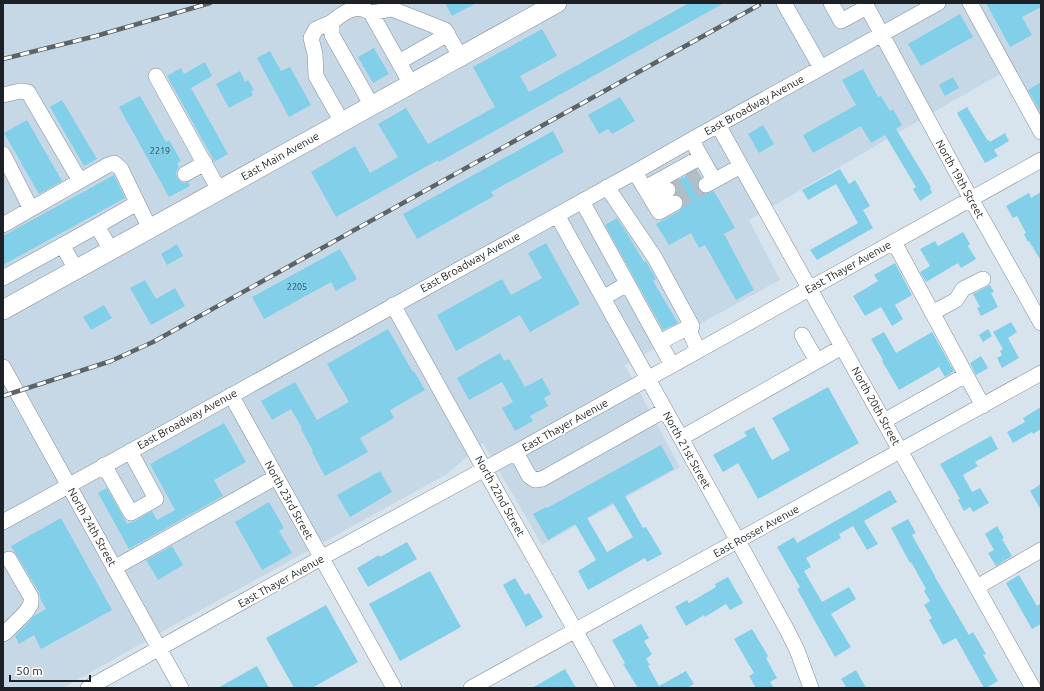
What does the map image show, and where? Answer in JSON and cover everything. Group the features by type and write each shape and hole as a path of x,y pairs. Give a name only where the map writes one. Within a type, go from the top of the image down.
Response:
{"main road":[{"name":"East Main Avenue","path":"3,310 557,3"}],"street":[{"path":"784,3 821,68"},
{"path":"831,3 841,21 866,5"},
{"path":"970,3 1041,132"},
{"name":"East Broadway Avenue","path":"3,522 635,172 933,4"},
{"name":"North 19th Street","path":"866,5 971,199 1041,323"},
{"path":"342,122 316,76 315,54 311,38 316,29 332,22 349,10 361,8 371,13 411,84"},
{"path":"371,13 392,9 445,30 460,56"},
{"path":"332,22 332,35 372,106"},
{"path":"399,62 448,34"},
{"path":"156,76 219,190"},
{"path":"3,95 28,92 80,181"},
{"name":"North 20th Street","path":"718,125 1033,688"},
{"path":"691,140 705,172"},
{"path":"3,154 31,209"},
{"name":"East Thayer Avenue","path":"88,688 321,558 672,366 1041,160"},
{"path":"3,225 114,163 121,170 150,229"},
{"path":"185,174 205,163"},
{"path":"648,193 705,172 741,166"},
{"path":"635,172 659,212 672,196"},
{"path":"607,187 655,258 692,326 688,330 660,342"},
{"path":"582,201 672,366"},
{"path":"3,278 137,203"},
{"name":"North 21st Street","path":"557,215 792,640 811,688"},
{"path":"97,226 111,250"},
{"path":"894,242 983,406"},
{"path":"62,245 76,269"},
{"path":"932,313 956,300 963,289 983,279"},
{"path":"603,298 628,284"},
{"name":"North 22nd Street","path":"393,305 607,688"},
{"path":"688,330 698,351"},
{"path":"802,335 817,361"},
{"path":"681,438 842,347"},
{"name":"North 24th Street","path":"3,367 181,688"},
{"name":"East Rosser Avenue","path":"471,688 1041,373"},
{"path":"884,421 966,375"},
{"name":"North 23rd Street","path":"231,395 394,688"},
{"path":"516,452 529,476 535,480 542,479 665,410"},
{"path":"104,465 131,513 137,510 156,499 130,451"},
{"path":"114,568 276,477"},
{"path":"976,587 1041,550"},
{"path":"3,634 26,612 31,604 31,597 5,557"}],"shaded area":[{"path":"3,3 1041,3 1041,141 1002,73 749,220 780,280 625,365 680,467 542,545 483,443 447,474 63,688 3,688"}],"building":[{"path":"445,3 476,3 452,16"},
{"path":"689,3 724,3 439,162 438,160 336,217 311,172 355,146 370,173 398,157 378,124 406,108 428,144 495,107 473,67 542,29 557,56 520,76 529,92"},
{"path":"986,3 1041,3 1041,7 1022,17 1032,35 1010,47"},
{"path":"960,14 973,37 921,66 908,44"},
{"path":"374,48 389,74 373,83 358,57"},
{"path":"270,51 281,71 290,67 311,105 289,117 257,58"},
{"path":"205,62 212,76 191,88 228,154 214,162 167,76 181,68 184,74"},
{"path":"863,69 878,97 881,96 890,111 893,109 902,125 896,129 931,187 932,193 920,201 913,189 916,187 885,135 871,143 861,126 813,153 803,135 856,105 842,80"},
{"path":"240,71 245,82 248,80 254,90 251,91 253,95 229,108 216,84"},
{"path":"953,77 959,88 945,96 939,85"},
{"path":"1041,82 1041,113 1028,90"},
{"path":"140,96 166,142 169,140 181,161 177,163 179,167 176,173 177,178 181,182 188,182 190,186 169,197 119,107"},
{"path":"620,97 635,121 612,134 608,129 599,134 588,115"},
{"path":"62,100 97,159 84,166 50,107"},
{"path":"967,107 988,141 989,140 990,142 1005,133 1009,141 994,150 998,156 985,163 957,113"},
{"path":"27,120 62,181 39,194 4,133"},
{"path":"763,125 774,144 759,153 748,134"},
{"path":"553,131 564,152 491,192 494,196 417,239 403,214"},
{"path":"840,169 849,184 855,180 870,206 863,210 873,228 817,260 810,250 858,223 836,184 808,200 802,190"},
{"path":"697,170 701,178 697,184 698,190 705,194 714,191 735,228 724,234 754,290 736,300 705,245 699,248 691,233 669,245 656,224 682,208 684,203 683,199 676,194 676,186 673,183"},
{"path":"114,175 125,198 3,265 3,236"},
{"path":"1041,192 1041,261 1029,241 1028,242 1024,234 1026,233 1017,216 1013,218 1006,206 1029,193 1031,198"},
{"path":"617,218 644,262 646,261 656,279 653,281 678,323 663,330 605,225"},
{"path":"963,232 970,244 968,246 976,259 961,268 958,263 926,282 920,272 930,266 920,249 935,241 938,246"},
{"path":"546,243 580,304 530,332 520,315 456,351 437,315 502,279 511,295 542,278 528,253"},
{"path":"177,244 183,256 167,265 161,254"},
{"path":"340,249 357,279 336,291 331,282 264,319 252,297"},
{"path":"895,263 912,295 895,305 903,319 892,326 881,307 865,316 853,296 878,281 874,275"},
{"path":"145,280 156,299 175,288 185,306 151,325 130,288"},
{"path":"990,285 994,292 991,293 998,307 981,316 977,308 980,307 973,294"},
{"path":"104,305 112,318 91,330 83,317"},
{"path":"1011,322 1017,332 1008,338 1019,358 1002,368 997,358 1002,355 1000,351 1003,349 993,332"},
{"path":"388,329 425,390 390,410 394,418 360,438 368,452 325,476 312,452 313,451 301,429 302,428 291,409 272,420 261,401 295,382 317,420 349,402 327,364"},
{"path":"988,329 992,336 983,342 979,335"},
{"path":"884,332 896,353 932,332 954,371 945,377 939,367 899,390 871,339"},
{"path":"500,353 504,361 509,359 525,387 542,378 551,394 544,398 548,406 530,416 533,421 515,431 502,408 513,402 502,382 469,400 457,378"},
{"path":"981,356 988,368 976,375 970,363"},
{"path":"828,387 859,443 758,499 738,463 723,472 713,455 747,436 744,432 754,427 772,460 790,450 772,418"},
{"path":"1041,407 1041,429 1033,434 1032,432 1013,443 1007,432 1025,422 1023,418"},
{"path":"224,423 246,462 214,480 223,496 129,549 98,493 107,488 127,524 152,511 157,520 175,510 150,464"},
{"path":"991,436 998,449 975,462 978,466 963,475 972,492 980,488 989,503 973,512 970,507 964,511 958,500 960,499 940,464"},
{"path":"661,445 674,469 625,496 643,528 646,527 662,554 647,562 645,558 588,590 578,571 596,560 575,524 548,540 533,514 546,507 547,508","holes":["613,503 633,537 607,552 587,518"]},
{"path":"380,471 392,492 350,517 337,495"},
{"path":"1041,484 1041,510 1030,491"},
{"path":"890,490 897,502 864,521 878,544 867,550 853,526 839,534 841,538 806,558 811,567 804,571 822,602 849,587 856,599 831,614 851,647 835,657 797,589 800,587 777,547 794,537 797,543"},
{"path":"269,502 284,528 279,531 292,553 262,570 235,522"},
{"path":"61,518 112,610 41,649 34,635 19,644 15,636 34,616 46,609 40,598 39,592 11,546"},
{"path":"908,519 916,533 912,535 935,577 969,635 973,632 986,654 983,655 998,681 986,688 984,688 956,638 943,645 929,620 932,618 924,605 930,601 924,591 926,589 891,528"},
{"path":"997,526 1004,538 1002,539 1012,556 996,566 988,553 994,550 985,534"},
{"path":"407,542 417,559 368,587 357,568 379,555 380,557"},
{"path":"172,546 183,565 158,580 146,560"},
{"path":"430,571 461,627 400,661 369,604"},
{"path":"1019,575 1037,606 1041,603 1041,624 1032,629 1006,583"},
{"path":"728,577 743,603 730,610 726,604 705,617 704,615 686,626 675,607 687,600 689,603 716,587 715,584"},
{"path":"515,578 525,595 529,593 543,617 526,627 503,585"},
{"path":"326,605 358,662 312,688 294,688 266,638"},
{"path":"641,624 649,638 644,641 652,654 646,659 650,665 648,666 659,686 686,671 694,684 687,688 638,688 623,664 625,663 612,640"},
{"path":"752,629 768,656 766,658 777,678 770,682 774,688 756,688 749,676 754,673 734,639"},
{"path":"257,666 269,688 218,688"},
{"path":"565,669 576,688 532,688"},
{"path":"856,670 866,688 847,688 841,679"}],"tunnel":[{"path":"668,190 698,172"},
{"path":"675,203 706,185"}],"railway":[{"path":"3,59 96,36 210,3"},
{"path":"3,396 111,361 153,342 759,5"}]}
